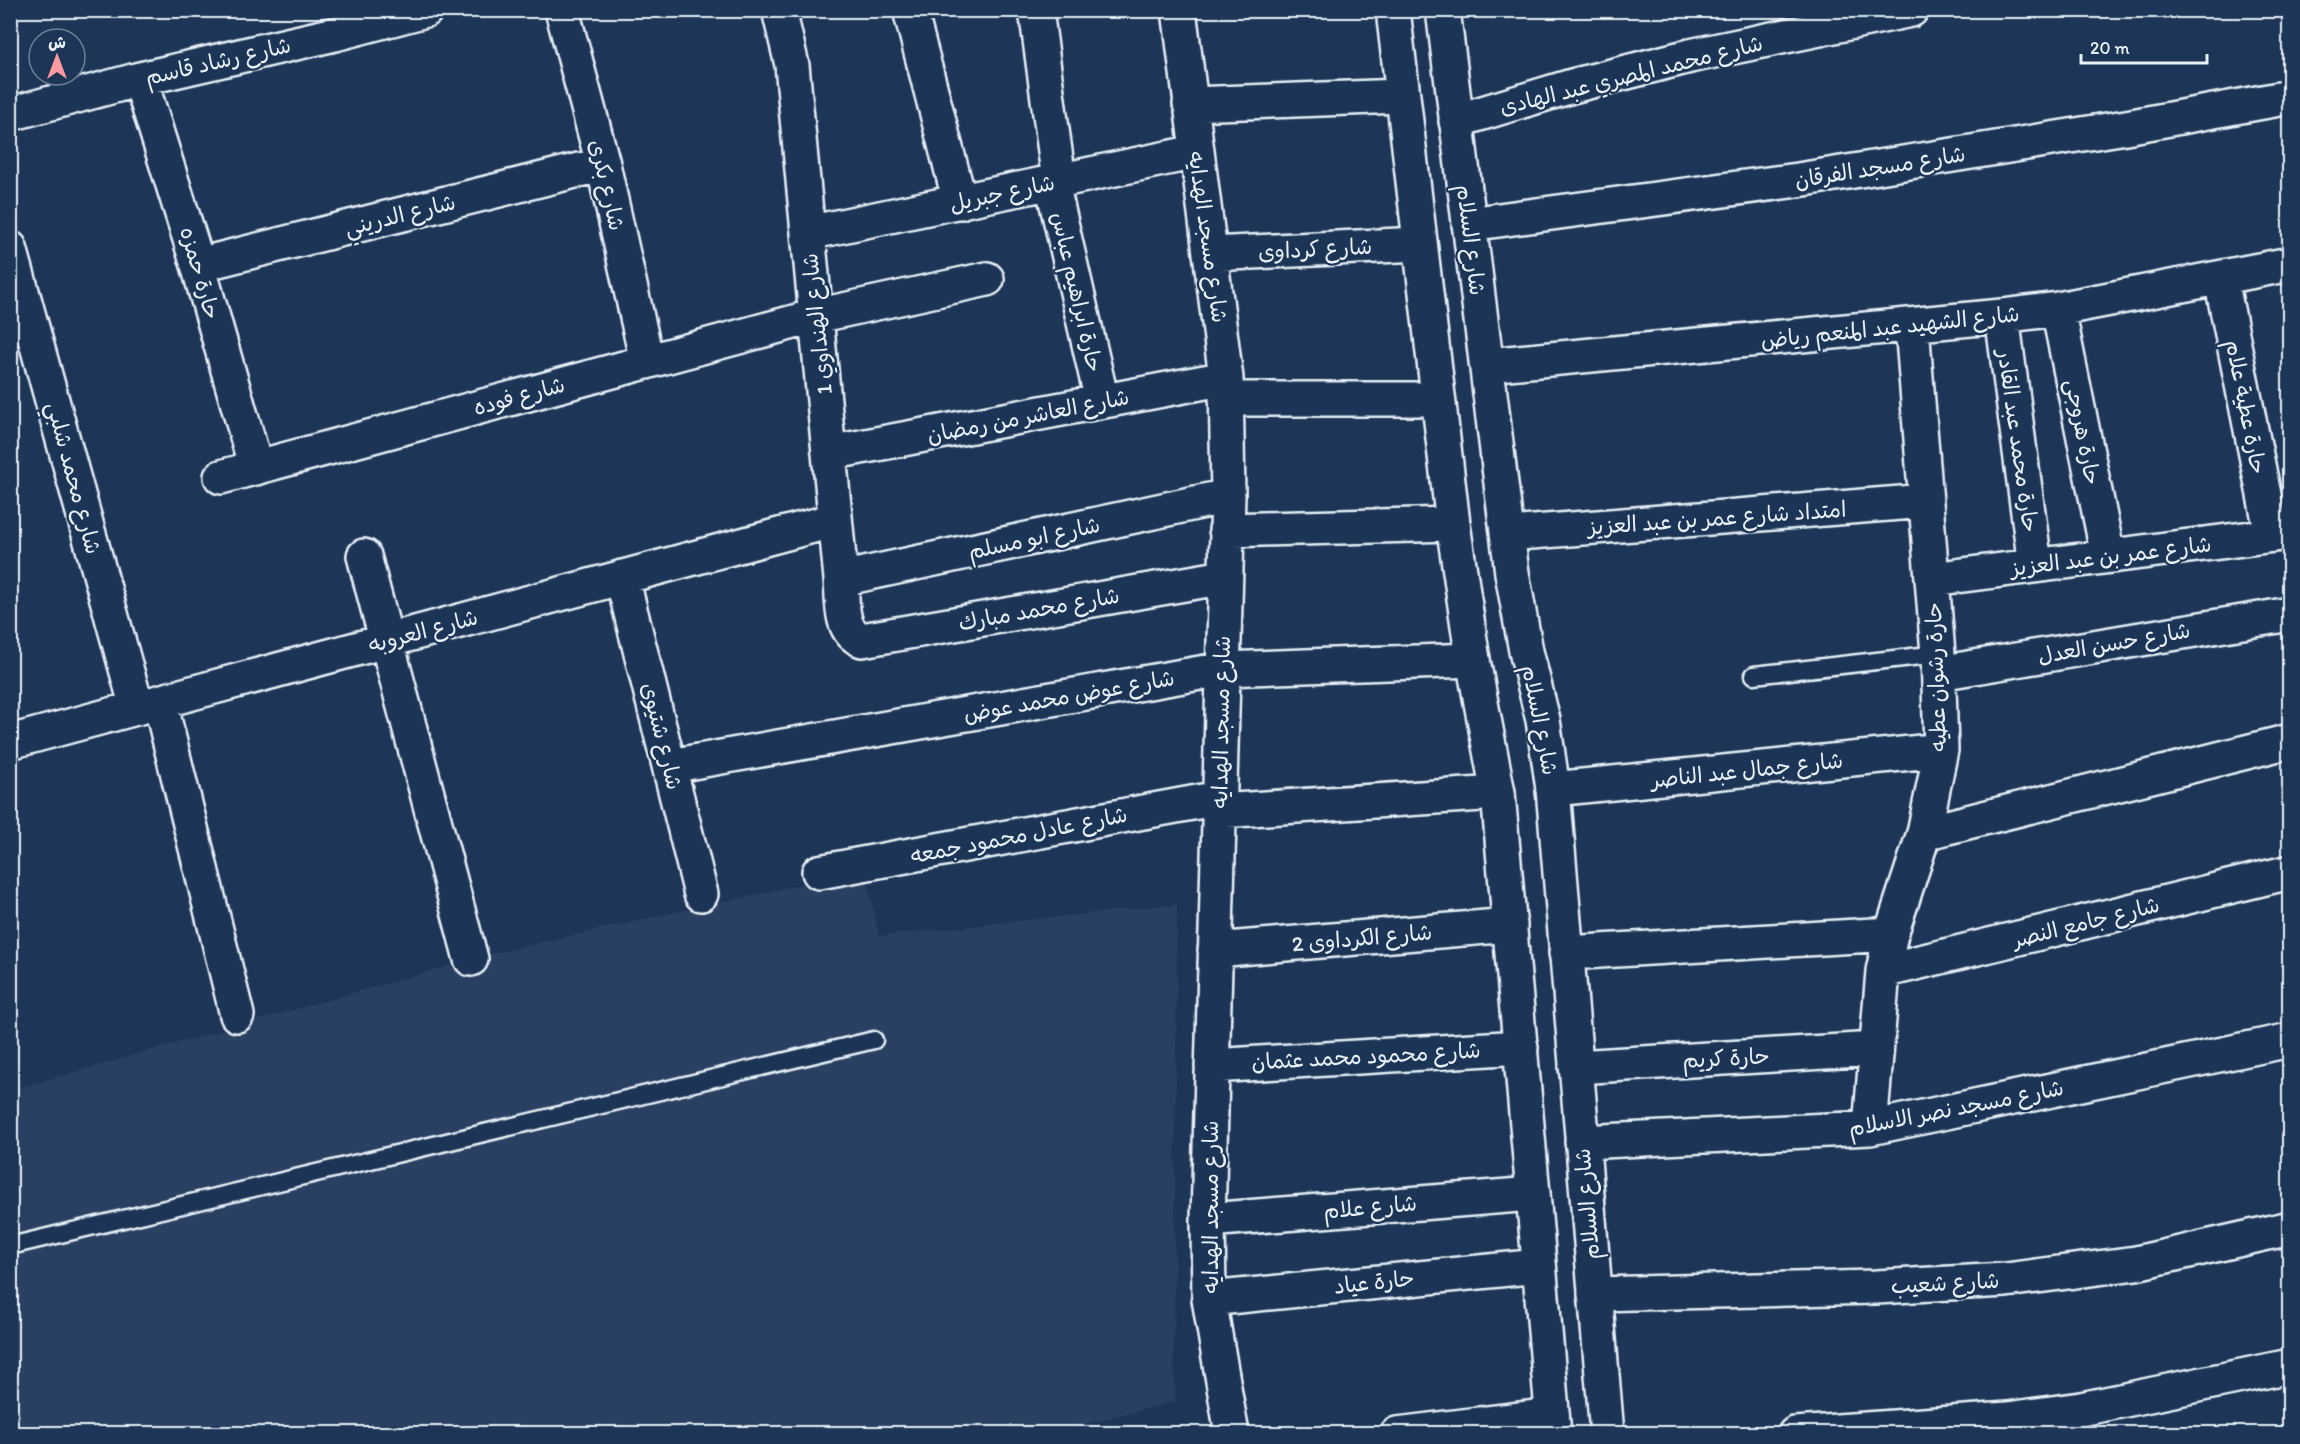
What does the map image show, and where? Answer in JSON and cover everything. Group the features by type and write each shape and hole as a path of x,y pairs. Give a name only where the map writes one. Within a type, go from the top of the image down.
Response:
{"street":[{"name":"شارع رشاد قاسم","path":"10,114 140,79 332,22 426,10"},
{"name":"شارع بكرى","path":"562,10 603,164 647,362"},
{"name":"شارع الهنداوي 1","path":"779,10 792,65 845,620 847,630 853,636"},
{"path":"910,10 960,202"},
{"name":"حارة ابراهيم عباس","path":"1036,10 1056,182 1102,401"},
{"name":"شارع مسجد الهدايه","path":"1179,10 1226,389 1228,496 1208,1220 1209,1299 1232,1434"},
{"path":"1393,10 1453,524 1473,660 1498,793 1553,1424 1397,1434"},
{"name":"شارع السلام","path":"1443,10 1518,612 1543,720 1553,789 1607,1434"},
{"name":"شارع محمد المصري عبد الهادى","path":"1456,121 1572,86 1690,56 1911,10"},
{"name":"حارة حمزه","path":"140,79 198,265 256,468"},
{"path":"1190,104 1402,96"},
{"name":"شارع مسجد الفرقان","path":"1469,224 1798,180 2126,127 2289,97"},
{"name":"شارع جبريل","path":"808,233 1196,152"},
{"name":"شارع الدريني","path":"198,265 603,164"},
{"name":"شارع كرداوى","path":"1210,254 1420,244"},
{"name":"شارع محمد شلبي","path":"10,248 148,705 237,1015"},
{"name":"شارع الشهيد عبد المنعم رياض","path":"1487,365 1912,326 2058,309 2289,264"},
{"name":"شارع فوده","path":"221,477 816,316 987,279"},
{"name":"حارة عطية علام","path":"2221,279 2281,534"},
{"name":"حارة هروجى","path":"2058,309 2108,556"},
{"name":"حارة محمد عبد القادر","path":"2002,316 2035,565"},
{"name":"حارة رشوان عطيه","path":"1870,1128 1883,971 1891,934 1924,833 1941,750 1939,663 1912,326"},
{"name":"شارع العاشر من رمضان","path":"829,453 1102,401 1226,389 1438,399"},
{"name":"شارع ابو مسلم","path":"841,579 1228,496"},
{"name":"امتداد شارع عمر بن عبد العزيز","path":"1508,534 1926,501"},
{"name":"شارع العروبه","path":"10,742 835,520"},
{"path":"1226,530 1453,524"},
{"name":"شارع عمر بن عبد العزيز","path":"1932,579 2281,534"},
{"path":"364,556 471,960"},
{"name":"شارع شتيوى","path":"622,577 701,894"},
{"name":"شارع محمد مبارك","path":"853,636 862,640 1225,577"},
{"name":"شارع حسن العدل","path":"1939,663 2289,614"},
{"name":"شارع عوض محمد عوض","path":"670,766 1223,669 1473,660"},
{"path":"1924,833 2289,741"},
{"name":"شارع جمال عبد الناصر","path":"1553,789 1941,750"},
{"name":"شارع عادل محمود جمعه","path":"819,872 1219,804 1498,793"},
{"name":"شارع جامع النصر","path":"1883,971 2289,872"},
{"name":"شارع الكرداوى 2","path":"1215,950 1510,925"},
{"path":"1566,952 1891,934"},
{"name":"شارع مسجد نصر الاسلام","path":"1582,1142 1870,1128 2289,1040"},
{"name":"شارع محمود محمد عثمان","path":"1212,1066 1521,1047"},
{"name":"حارة كريم","path":"1576,1067 1875,1050"},
{"name":"شارع علام","path":"1208,1220 1533,1194"},
{"name":"شارع شعيب","path":"1595,1294 1876,1287 2006,1280 2136,1263 2289,1228"},
{"name":"حارة عياد","path":"1209,1299 1539,1266"},
{"path":"1795,1434 1934,1429 2081,1409 2289,1366"}],"lane":[{"path":"1754,675 1939,663"},
{"path":"10,1246 874,1040"}],"shaded area":[{"path":"865,870 879,936 1177,904 1174,1362 1176,1401 1047,1434 11,1434 11,1090 494,953"}]}
